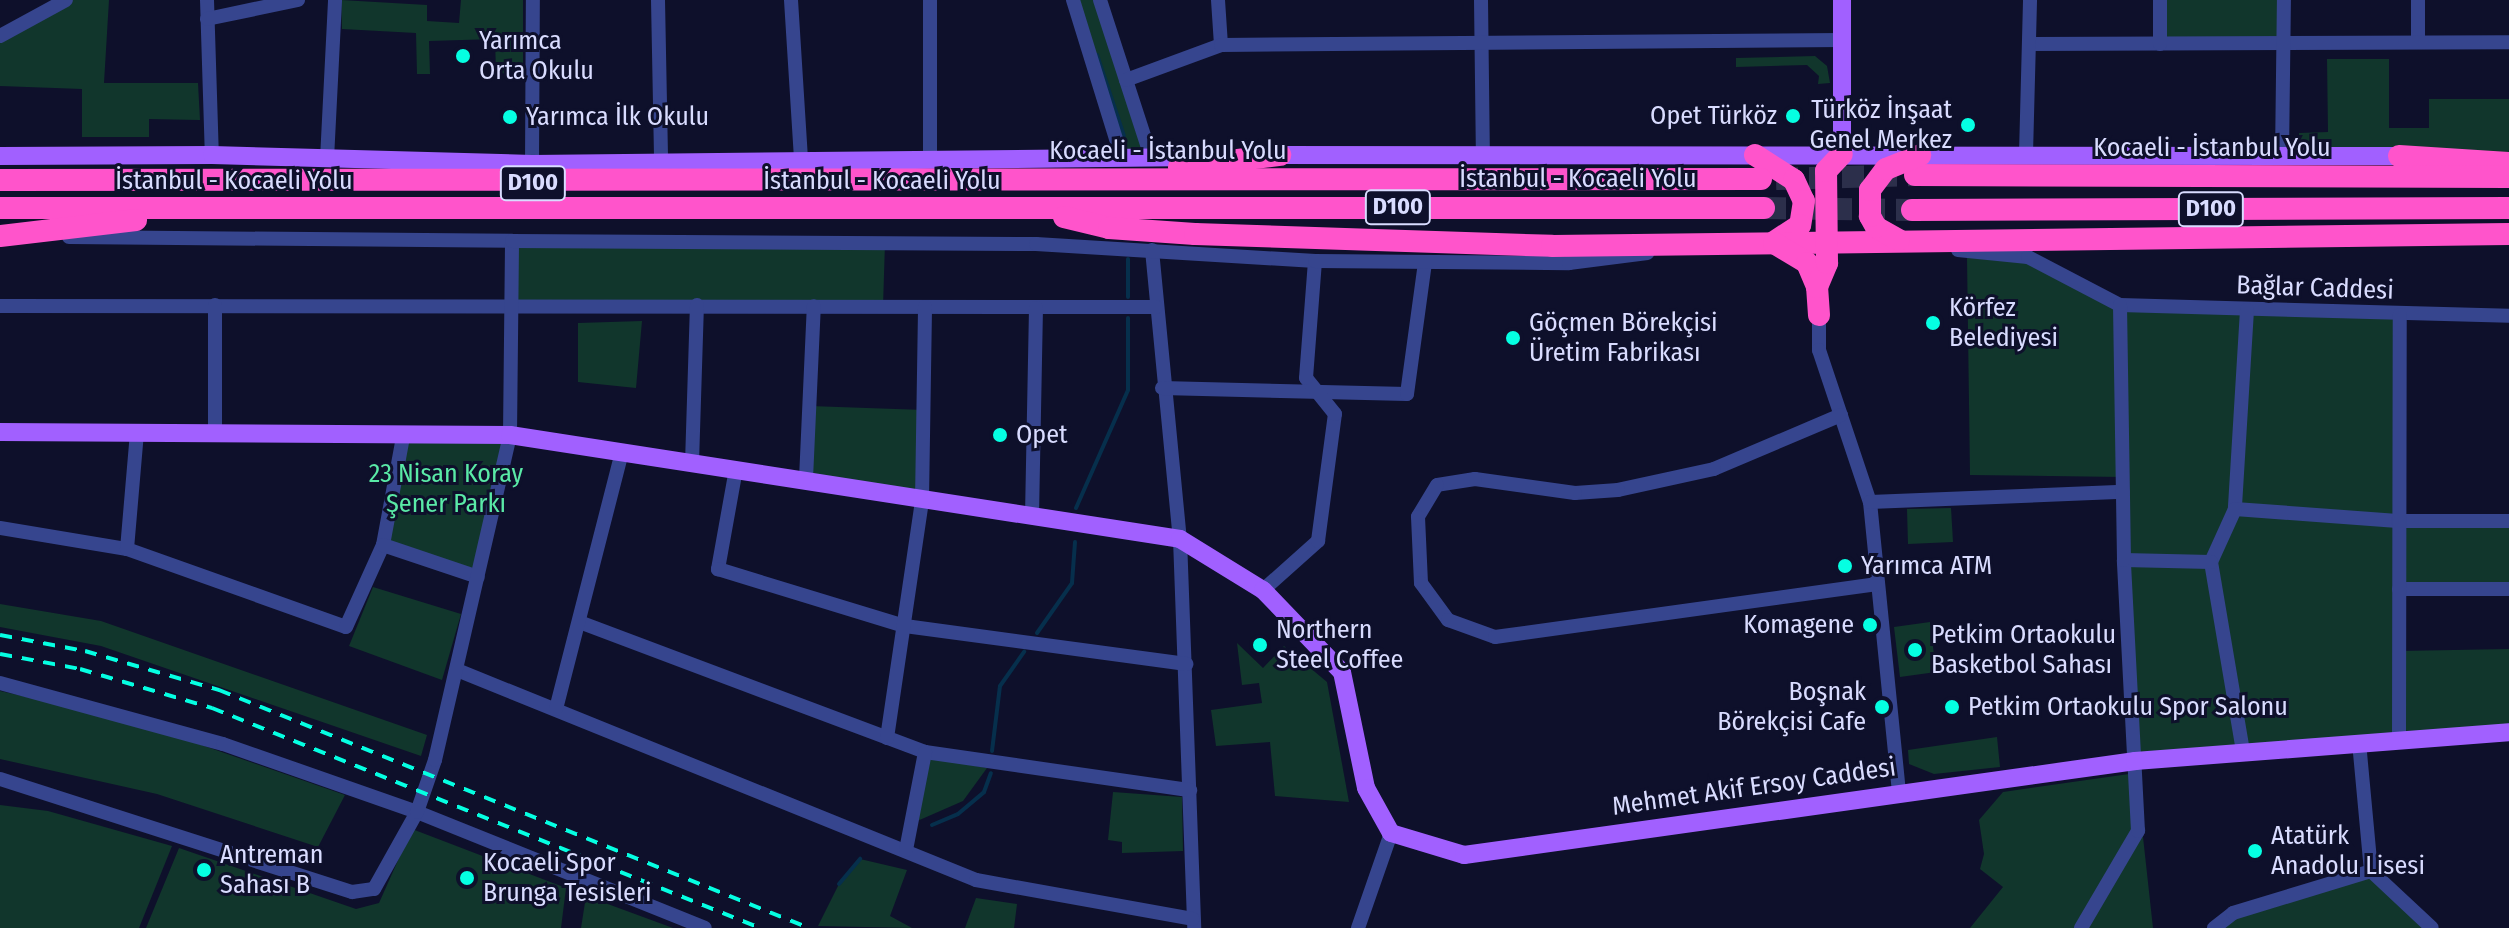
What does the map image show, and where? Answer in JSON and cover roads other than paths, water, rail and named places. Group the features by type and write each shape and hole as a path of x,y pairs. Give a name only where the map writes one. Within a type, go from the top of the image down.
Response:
{"highway":[{"path":"1819,315 1837,249 1826,171 1842,154"},
{"path":"1066,180 1280,155"},
{"path":"1755,155 1794,180 1804,201 1800,225 1773,243"},
{"path":"2399,156 2509,163"},
{"path":"1905,242 1876,227 1870,216 1870,190 1886,169 1917,165"},
{"name":"Kocaeli - İstanbul Yolu","path":"1917,165 2509,177"},
{"name":"Kocaeli - İstanbul Yolu","path":"0,180 1761,179"},
{"name":"İstanbul - Kocaeli Yolu","path":"0,208 1764,208"},
{"name":"D100","path":"1912,210 2509,208"},
{"path":"0,236 25,236 221,209"},
{"path":"1032,209 1109,228 1195,234 1552,246 1719,242 1862,251 1905,242 2509,234"},
{"path":"1773,243 1807,263 1817,287 1819,315"},
{"path":"1817,287 1837,249"}],"main road":[{"path":"1842,0 1842,154"},
{"path":"0,156 212,155 532,164 1280,155 1842,154 1917,165 2026,154 2509,156"},
{"path":"0,432 403,437 510,435 1180,539 1263,590 1342,672 1366,788 1391,833"},
{"name":"Mehmet Akif Ersoy Caddesi","path":"1391,833 1464,855 1899,791 2135,761 2509,732"}],"street":[{"path":"0,36 50,4 66,0"},
{"path":"207,0 212,155"},
{"path":"207,19 298,0"},
{"path":"327,159 335,0"},
{"path":"532,164 533,0"},
{"path":"658,0 661,163"},
{"path":"791,0 801,160"},
{"path":"930,0 930,159"},
{"path":"1073,0 1122,158"},
{"path":"1100,0 1151,157"},
{"path":"1218,0 1221,45"},
{"path":"1481,0 1483,155"},
{"path":"2026,154 2030,0"},
{"path":"2160,0 2160,44"},
{"path":"2282,157 2281,43 2284,0"},
{"path":"2418,0 2418,42"},
{"path":"1126,80 1221,45 1843,40"},
{"path":"2029,44 2509,42"},
{"path":"25,236 1036,244 1315,261 1569,263 1719,242"},
{"path":"0,779 360,894 374,889 417,812 457,670 510,435 512,241"},
{"path":"1905,242 2028,257 2120,305 2124,560 2138,831 2081,928"},
{"path":"457,670 976,880 1194,924 1180,539 1162,388 1152,250"},
{"path":"1263,590 1318,541 1335,414 1306,378 1315,261"},
{"path":"1162,388 1407,394 1425,262"},
{"path":"0,306 513,303 1156,307"},
{"path":"215,305 215,434"},
{"path":"692,463 697,305"},
{"name":"Bağlar Caddesi","path":"2120,305 2509,316"},
{"path":"806,479 814,306"},
{"path":"887,738 922,500 925,307"},
{"path":"1032,516 1036,308"},
{"path":"2243,751 2211,562 2235,509 2247,310"},
{"path":"1819,315 1819,350 1870,502 1899,791"},
{"path":"2399,739 2400,315"},
{"path":"1841,415 1714,469 1618,490 1575,493 1475,479 1437,485 1418,517 1421,583 1448,620 1495,637 1877,584"},
{"path":"127,549 137,433"},
{"path":"0,528 127,549 346,627 383,545 403,437"},
{"path":"556,709 582,623 622,452"},
{"path":"736,469 718,569 905,626 1186,664"},
{"path":"1870,502 2123,492"},
{"path":"2235,509 2398,521 2509,521"},
{"path":"383,545 478,577"},
{"path":"2124,560 2211,562"},
{"path":"2399,589 2509,589"},
{"path":"582,623 925,752 1190,790"},
{"path":"0,683 133,716 417,812 705,928"},
{"path":"2359,742 2371,871 2432,928"},
{"path":"906,850 925,752"},
{"path":"1358,928 1391,833"},
{"path":"2214,928 2233,913 2371,871"}],"waterway":[{"path":"1097,55 1124,136"},
{"path":"1128,259 1128,297"},
{"path":"1076,508 1128,390 1128,318"},
{"path":"1037,633 1072,583 1075,542"},
{"path":"992,751 1000,686 1024,652"},
{"path":"932,825 958,814 984,792 991,773"},
{"path":"839,884 860,859"}],"tunnel":[{"path":"1776,179 1915,175"},
{"path":"1764,208 1912,210"}],"railway":[{"path":"0,635 85,651 219,690 809,928"},
{"path":"0,654 80,669 212,708 760,928"}],"place":[{"name":"Yarımca Orta Okulu","path":"463,56"},
{"name":"Opet Türköz","path":"1793,116"},
{"name":"Yarımca İlk Okulu","path":"510,117"},
{"name":"Türköz İnşaat Genel Merkez","path":"1968,125"},
{"name":"Körfez Belediyesi","path":"1933,323"},
{"name":"Göçmen Börekçisi Üretim Fabrikası","path":"1513,338"},
{"name":"Opet","path":"1000,435"},
{"name":"Yarımca ATM","path":"1845,566"},
{"name":"Komagene","path":"1870,625"},
{"name":"Northern Steel Coffee","path":"1260,645"},
{"name":"Petkim Ortaokulu Basketbol Sahası","path":"1915,650"},
{"name":"Boşnak Börekçisi Cafe","path":"1882,707"},
{"name":"Petkim Ortaokulu Spor Salonu","path":"1952,707"},
{"name":"Atatürk Anadolu Lisesi","path":"2255,851"},
{"name":"Antreman Sahası B","path":"204,870"},
{"name":"Kocaeli Spor Brunga Tesisleri","path":"467,878"}],"park label":[{"name":"23 Nisan Koray Şener Parkı","path":"446,489"}]}
